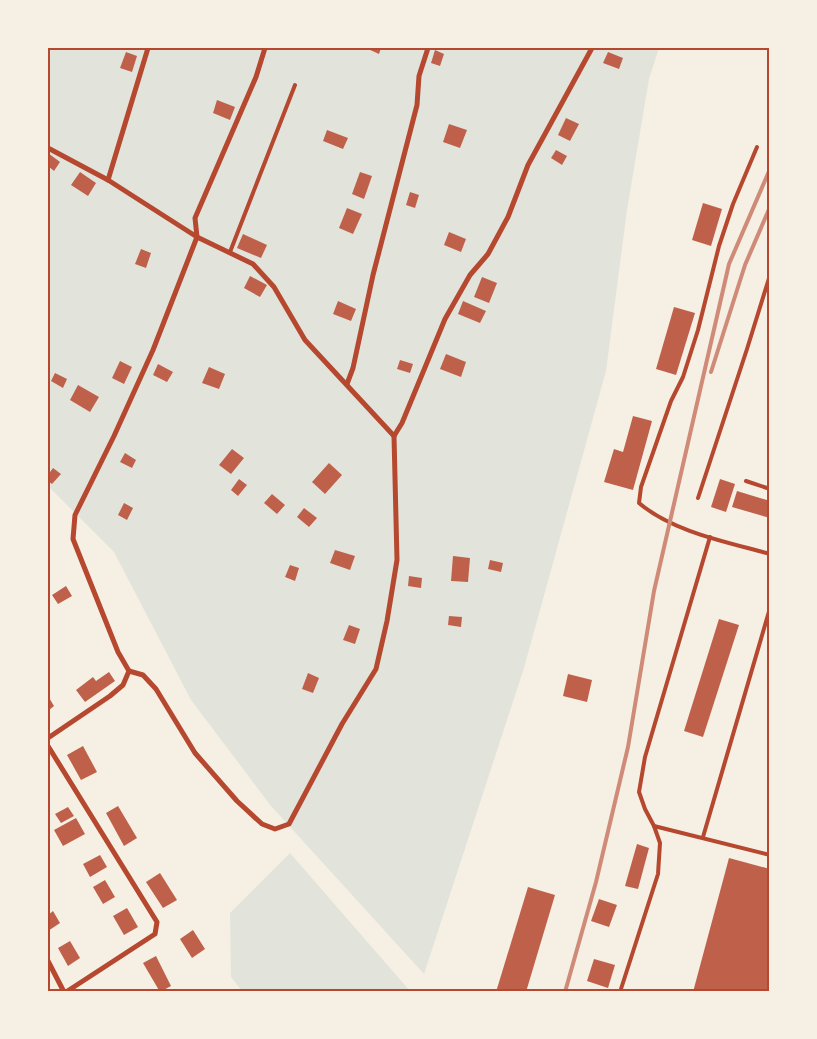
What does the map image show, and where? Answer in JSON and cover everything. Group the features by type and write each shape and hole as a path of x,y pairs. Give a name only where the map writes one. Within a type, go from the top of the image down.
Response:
{"street":[{"path":"108,180 148,48"},
{"path":"265,48 256,77 195,218 197,237 153,350 75,515 73,539 118,652 129,671 143,675 156,688 196,753 237,801 262,824 275,829 289,824 342,724 376,669 387,621 397,560 394,436 402,423 445,319 470,275 488,254 508,217 528,165 592,48"},
{"path":"347,384 353,368 374,275 417,105 419,76 428,48"},
{"path":"48,148 108,180 197,237 253,264 274,287 305,340 394,436"},
{"path":"48,738 110,696 123,685 129,671"},
{"path":"48,746 157,922 155,934 65,992 48,961"}],"lane":[{"path":"230,252 295,85"},
{"path":"757,147 719,246 698,330 683,377 671,401 641,487 639,503 650,512 670,522 710,538 770,554"},
{"path":"698,498 748,349 770,275"},
{"path":"746,481 770,489"},
{"path":"620,992 658,874 660,843 654,826 644,809 639,792 645,757 710,538"},
{"path":"703,837 770,608"},
{"path":"654,826 770,855"}],"shaded area":[{"path":"48,48 659,48 649,79 627,210 606,371 524,668 424,974 271,806 191,700 114,552 48,486"},
{"path":"290,853 410,991 242,991 231,977 230,913"}],"building":[{"path":"368,48 381,48 379,54"},
{"path":"435,50 444,54 440,66 431,63"},
{"path":"126,52 137,56 132,72 120,68"},
{"path":"608,52 623,58 619,69 603,63"},
{"path":"217,100 235,107 230,120 213,113"},
{"path":"566,118 579,124 570,141 558,135"},
{"path":"449,124 467,130 460,148 443,142"},
{"path":"327,130 348,138 343,149 323,141"},
{"path":"556,150 567,156 562,165 551,158"},
{"path":"48,153 60,162 54,171 48,166"},
{"path":"80,172 96,183 88,196 71,185"},
{"path":"360,172 372,176 364,199 352,194"},
{"path":"410,192 419,195 415,208 406,205"},
{"path":"703,203 722,209 711,246 692,240"},
{"path":"347,208 362,214 353,234 339,228"},
{"path":"449,232 466,239 461,252 444,245"},
{"path":"243,234 267,245 261,258 237,248"},
{"path":"141,249 151,253 146,268 135,264"},
{"path":"250,276 267,285 260,297 244,288"},
{"path":"482,277 497,283 489,303 474,297"},
{"path":"338,301 356,309 351,321 333,314"},
{"path":"463,301 486,311 480,323 458,314"},
{"path":"674,307 695,313 676,375 656,369"},
{"path":"446,354 466,362 461,377 440,369"},
{"path":"400,360 413,364 410,373 397,369"},
{"path":"120,361 132,367 124,384 112,378"},
{"path":"158,364 173,372 167,382 153,375"},
{"path":"209,367 225,374 219,389 202,383"},
{"path":"55,373 67,379 63,388 51,381"},
{"path":"78,385 99,397 90,412 70,400"},
{"path":"633,416 652,421 633,490 604,482 614,449 623,452"},
{"path":"232,449 244,458 231,474 219,465"},
{"path":"125,453 136,460 132,468 120,462"},
{"path":"329,463 342,475 325,494 312,482"},
{"path":"53,468 61,474 52,484 48,481 48,475"},
{"path":"239,479 247,485 238,496 231,490"},
{"path":"720,479 735,484 726,512 711,507"},
{"path":"737,491 770,501 770,518 732,507"},
{"path":"272,494 285,505 277,514 264,503"},
{"path":"124,503 133,508 127,520 118,515"},
{"path":"304,508 317,518 309,527 297,517"},
{"path":"335,550 355,556 350,570 330,563"},
{"path":"453,556 470,558 468,582 451,581"},
{"path":"490,560 503,563 501,572 488,569"},
{"path":"290,565 299,568 295,581 285,577"},
{"path":"409,576 422,578 421,588 408,586"},
{"path":"66,586 72,596 58,604 52,595"},
{"path":"449,616 462,617 461,627 448,625"},
{"path":"719,619 739,625 703,737 684,731"},
{"path":"349,625 360,629 355,644 343,640"},
{"path":"109,672 115,681 85,702 76,690 93,677 96,681"},
{"path":"308,673 319,678 313,693 302,689"},
{"path":"568,674 592,680 587,702 563,696"},
{"path":"48,696 54,706 48,711"},
{"path":"83,746 97,772 81,780 67,755"},
{"path":"118,806 137,838 124,846 106,813"},
{"path":"68,807 74,816 61,823 55,814"},
{"path":"76,818 85,834 63,846 54,830"},
{"path":"637,844 649,848 638,889 625,886"},
{"path":"100,855 107,867 90,877 83,864"},
{"path":"729,858 770,869 770,992 693,992"},
{"path":"160,873 177,900 163,908 146,882"},
{"path":"105,880 115,897 103,904 93,887"},
{"path":"528,887 555,895 526,992 496,992"},
{"path":"599,899 617,905 609,927 591,921"},
{"path":"127,908 138,927 124,935 113,916"},
{"path":"53,911 60,923 48,931 48,915"},
{"path":"193,930 205,949 192,958 180,939"},
{"path":"70,941 80,958 68,966 58,948"},
{"path":"156,956 171,986 160,992 143,963"},
{"path":"594,959 615,965 608,988 587,981"}],"railway":[{"path":"565,992 596,882 628,747 654,591 729,264 770,169"},
{"path":"711,372 745,265 770,207"}]}
